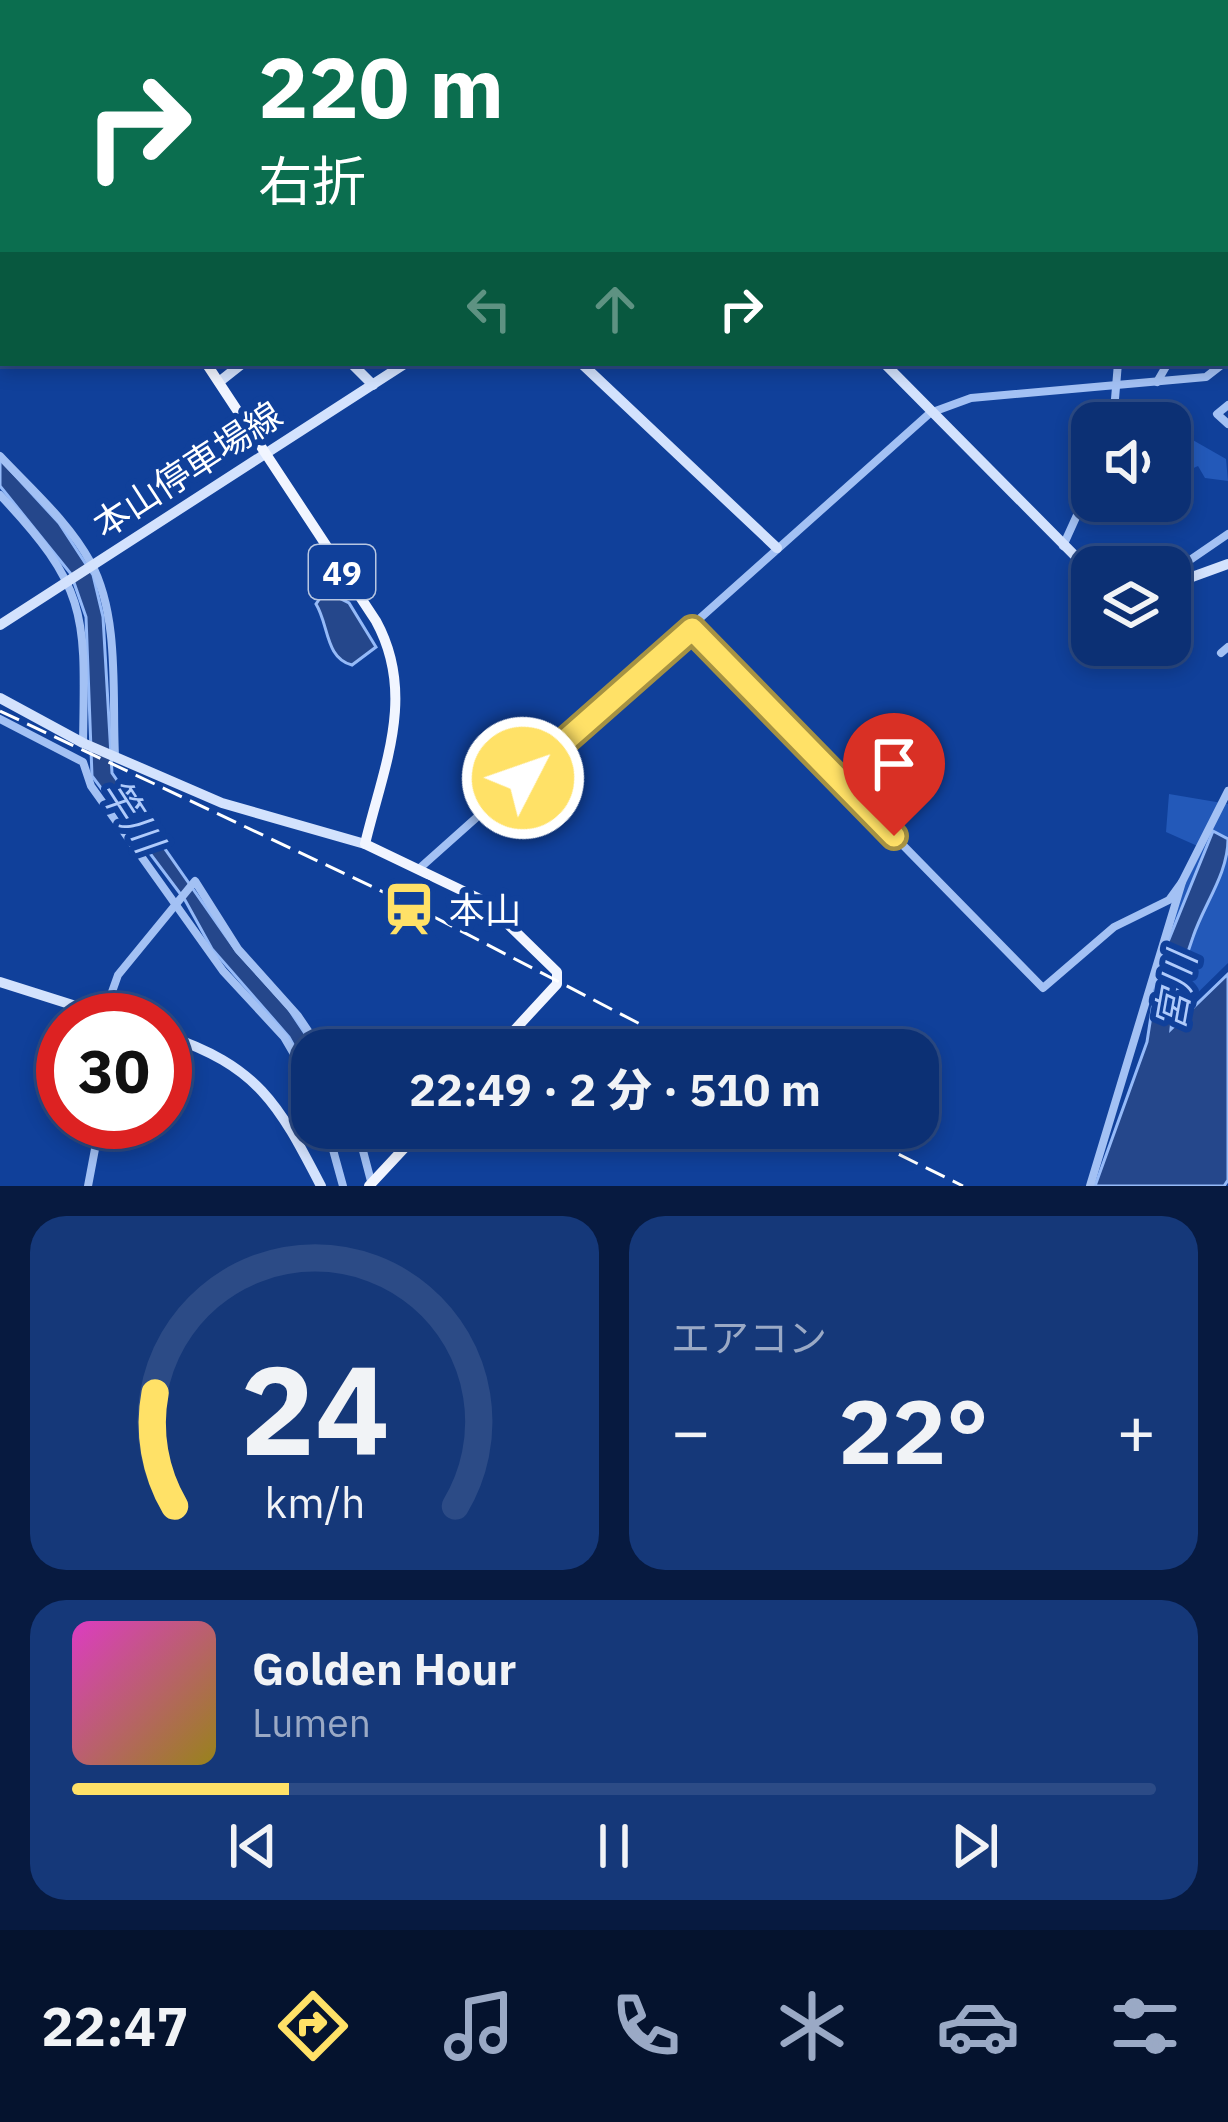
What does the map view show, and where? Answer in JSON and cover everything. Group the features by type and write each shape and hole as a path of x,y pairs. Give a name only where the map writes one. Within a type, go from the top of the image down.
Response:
{"main road":[{"name":"49","path":"208,366 376,621 391,653 394,746 364,844"},
{"path":"219,382 239,366"},
{"path":"354,366 373,385"},
{"name":"本山停車場線","path":"0,625 402,366"},
{"path":"586,366 777,548"},
{"path":"887,366 1071,556"},
{"path":"1191,578 1228,564"},
{"path":"0,698 83,743 222,803 364,844 421,867 484,902 557,972 557,983 515,1029"},
{"path":"0,982 36,994"},
{"path":"192,1044 258,1082 281,1108 321,1186"},
{"path":"371,1185 404,1149"}],"street":[{"path":"1115,402 1118,366"},
{"path":"1157,382 1166,366"},
{"path":"421,867 930,412 971,398 1206,377 1220,366"},
{"path":"1228,405 1217,414 1228,424"},
{"path":"0,456 61,520 91,566 107,615 115,756"},
{"path":"0,495 70,580 81,612 83,743"},
{"path":"1062,548 1074,522"},
{"path":"1191,559 1228,534"},
{"path":"692,629 1043,988 1114,926 1169,900 1228,791"},
{"path":"0,719 83,762 91,786 181,903 223,971 291,1049"},
{"path":"111,993 118,974 194,882 238,949 307,1029"},
{"path":"1090,1186 1182,882"},
{"path":"88,1186 95,1149"},
{"path":"333,1149 343,1186"},
{"path":"362,1149 371,1185"}],"shaded area":[{"path":"1191,439 1226,459 1228,481 1205,478 1198,466 1191,469"},
{"path":"1169,794 1228,804 1228,963 1176,1014 1148,1003 1183,889 1202,848 1166,832"}],"water":[{"name":"竿川","path":"0,459 59,523 93,575 103,617 112,773 237,952 288,1008 302,1029 291,1029 291,1041 212,949 185,900 92,776 86,617 71,574 0,486"},
{"path":"325,591 349,603 376,647 352,665 337,655 329,640 316,604"},
{"name":"宮川","path":"1213,831 1228,839 1227,852 1185,960 1171,1029 1228,974 1228,1180 1224,1186 1095,1186 1147,1042 1159,964"}],"railway":[{"path":"0,711 411,905 650,1029"},
{"path":"888,1149 963,1186"}],"place":[{"name":"本山","path":"409,909"}],"route":[{"path":"523,778 692,629 894,836"}]}
